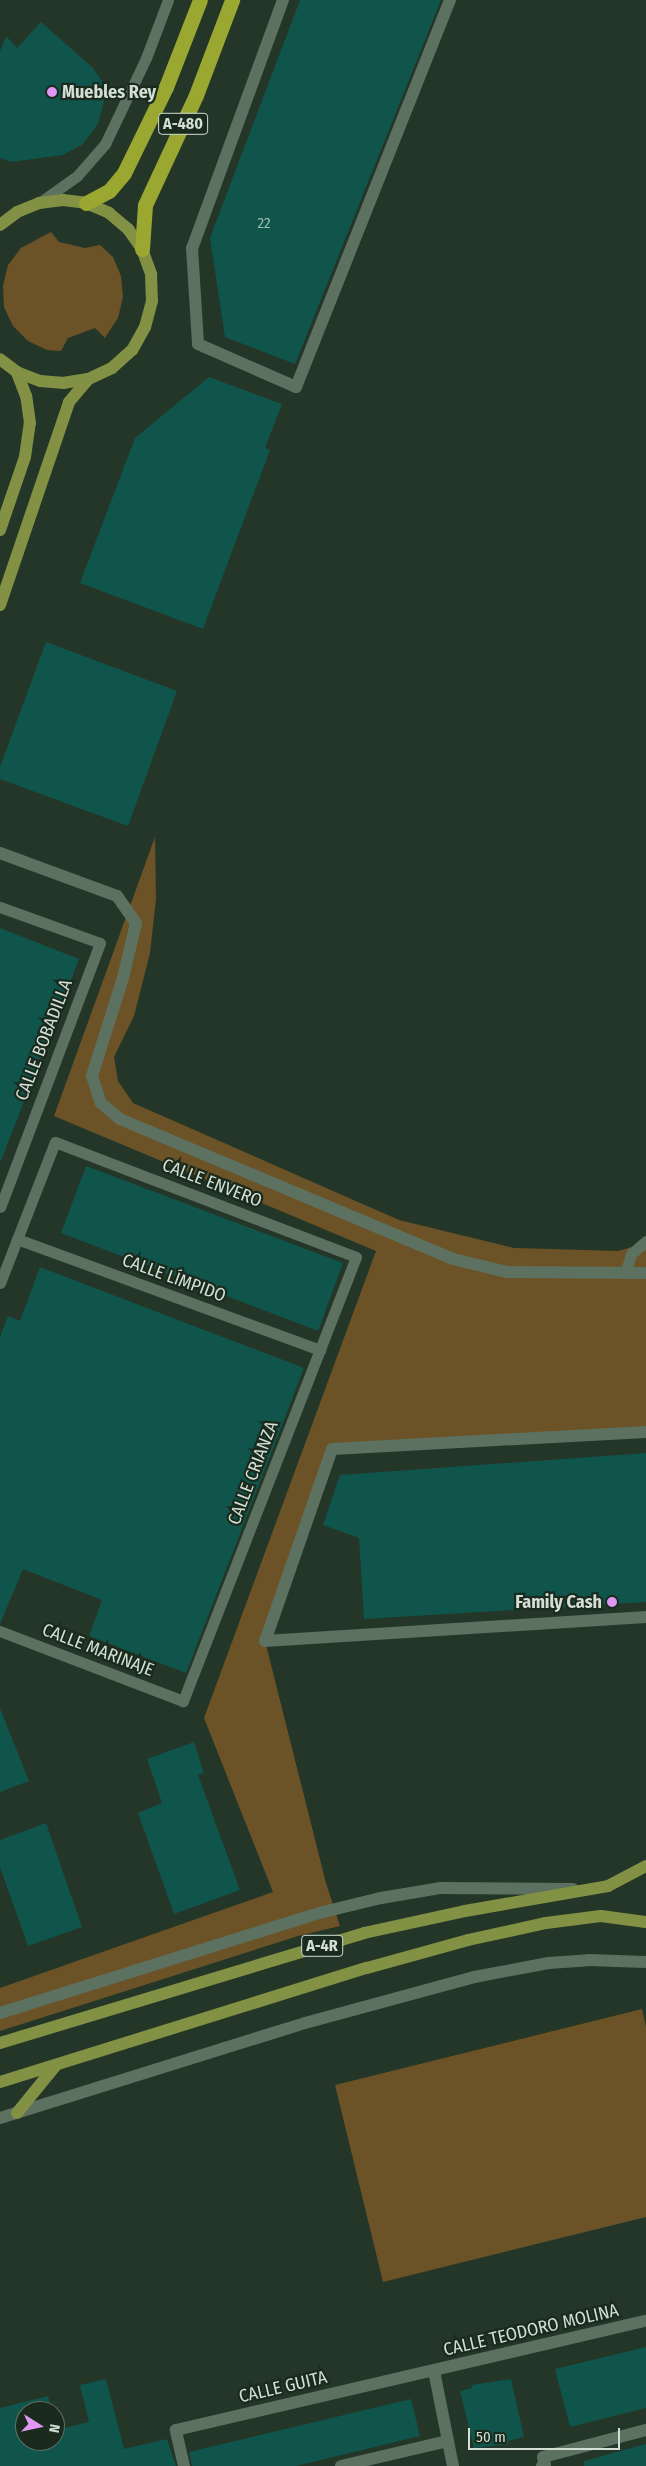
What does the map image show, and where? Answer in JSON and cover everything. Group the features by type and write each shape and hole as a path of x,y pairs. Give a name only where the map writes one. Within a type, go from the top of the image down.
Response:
{"highway":[{"name":"A-480","path":"86,203 109,190 128,165 166,87 200,0"},
{"name":"A-480","path":"142,249 145,205 196,95 232,0"}],"main road":[{"name":"A-480","path":"0,225 17,212 39,203 63,200 86,203 115,218 128,229 142,249 151,274 152,301 146,327 132,350 112,368 88,379 64,383 40,380 17,372 0,358"},
{"name":"A-480","path":"0,530 25,457 30,423 26,396 17,372"},
{"name":"A-480","path":"0,605 69,402 88,379"},
{"name":"A-4R","path":"0,2043 364,1933 581,1889 608,1886 646,1866"},
{"name":"A-4R","path":"0,2082 367,1968 468,1940 546,1924 601,1916 646,1922"},
{"path":"17,2113 56,2064"}],"street":[{"path":"283,0 192,248 198,344 296,387 450,0"},
{"path":"0,854 117,896 136,923 123,978 92,1076 101,1103 120,1118 453,1259 507,1272 646,1273"},
{"path":"646,1432 332,1449 265,1642 646,1617"},
{"path":"0,2013 319,1913 381,1898 441,1888 581,1889"},
{"path":"0,2118 306,2023 474,1977 548,1963 588,1960 646,1962"},
{"name":"CALLE TEODORO MOLINA","path":"453,2466 434,2371 646,2321"},
{"name":"CALLE GUITA","path":"184,2466 176,2430 434,2371"},
{"path":"542,2466 545,2465 543,2457 646,2430"},
{"path":"341,2466 448,2441"}],"lane":[{"path":"39,203 77,176 105,144 168,0"},
{"name":"CALLE BOBADILLA","path":"0,907 100,943 0,1207"},
{"name":"CALLE ENVERO","path":"17,1239 55,1142 356,1258"},
{"path":"0,1283 17,1239"},
{"name":"CALLE LÍMPIDO","path":"17,1239 320,1350"},
{"path":"625,1273 631,1254 646,1240"},
{"name":"CALLE CRIANZA","path":"183,1702 356,1258"},
{"name":"CALLE MARINAJE","path":"0,1631 183,1702"}],"shaded area":[{"path":"51,232 59,242 85,248 100,245 113,257 121,276 123,297 118,318 105,338 95,328 68,338 61,351 47,350 28,341 13,326 4,307 3,286 8,265 21,248"},
{"path":"155,837 156,899 150,953 134,1016 114,1057 118,1081 133,1103 399,1220 514,1248 618,1251 646,1243 646,1432 332,1449 265,1641 326,1883 340,1926 298,1936 0,2031 0,1988 273,1892 204,1718 376,1251 54,1116"},
{"path":"642,2009 646,2027 646,2217 383,2282 335,2085"}],"building":[{"path":"300,0 441,0 295,364 225,337 210,238"},
{"name":"Muebles Rey","path":"41,22 93,68 103,83 104,101 98,124 83,144 63,155 11,162 0,158 0,52 6,36 17,48"},
{"path":"209,377 282,404 265,448 270,450 203,629 80,583 135,438"},
{"path":"46,642 177,691 128,826 0,779 0,767"},
{"path":"0,928 79,959 1,1161 0,1161"},
{"path":"86,1166 343,1263 318,1331 61,1233"},
{"path":"40,1267 304,1368 186,1673 89,1636 102,1600 23,1569 0,1624 0,1337 8,1316 20,1321"},
{"path":"646,1453 646,1602 364,1619 359,1538 323,1525 340,1475"},
{"path":"0,1708 29,1781 0,1792"},
{"path":"194,1742 204,1773 198,1775 240,1890 174,1914 138,1813 162,1803 147,1759"},
{"path":"46,1823 82,1927 28,1946 0,1867 0,1840"},
{"path":"646,2347 646,2408 570,2427 555,2369"},
{"path":"106,2379 124,2449 167,2439 176,2466 0,2466 0,2408 15,2404 15,2451 65,2451 65,2428 89,2422 80,2385"},
{"path":"511,2379 524,2437 508,2441 509,2444 474,2448 460,2391 472,2388 471,2385"},
{"path":"48,2396 49,2401 28,2401"},
{"path":"411,2399 420,2436 296,2466 192,2466 189,2452"},
{"path":"646,2444 646,2466 584,2466 584,2461"}],"place":[{"name":"Muebles Rey","path":"52,92"},
{"name":"Family Cash","path":"612,1602"}]}
